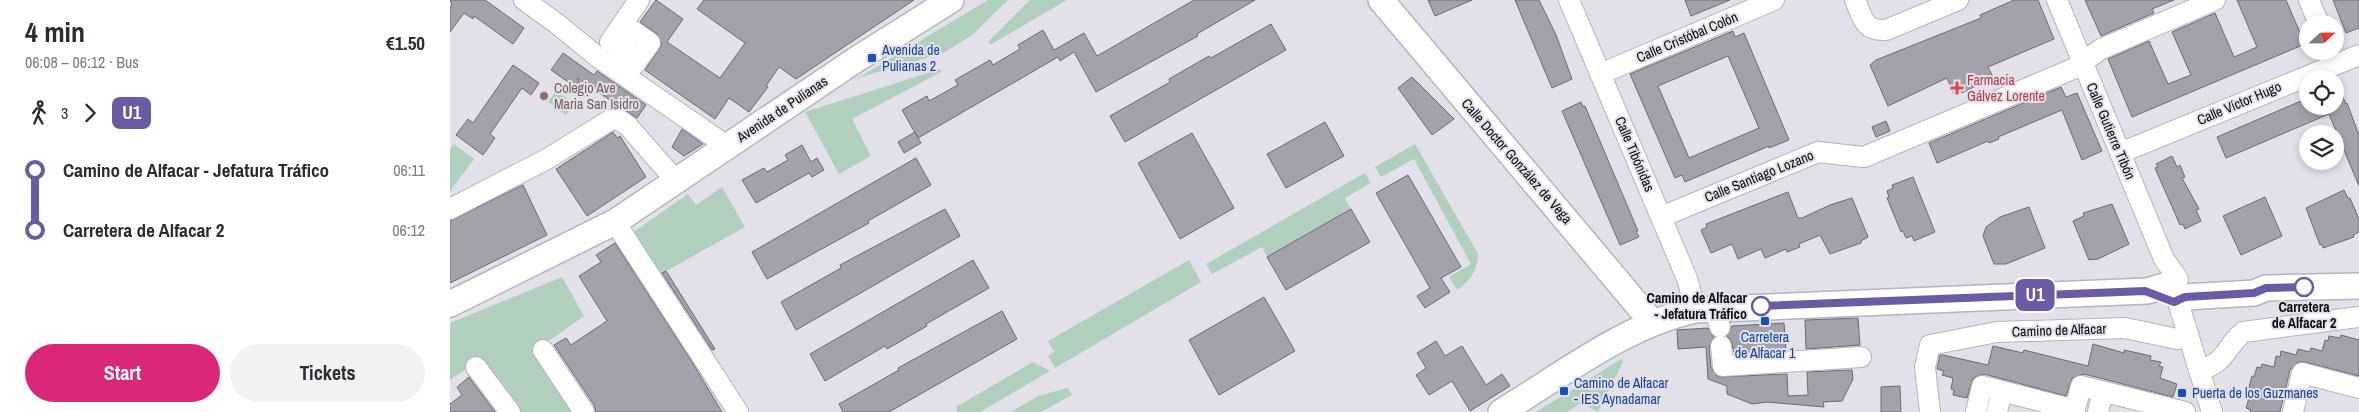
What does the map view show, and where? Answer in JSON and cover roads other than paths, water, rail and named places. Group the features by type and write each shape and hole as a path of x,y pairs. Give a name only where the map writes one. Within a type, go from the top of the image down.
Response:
{"main road":[{"name":"Avenida de Pulianas","path":"450,304 615,222 857,59 951,0"},
{"name":"Calle Doctor González de Vega","path":"1381,0 1652,322"},
{"name":"Camino de Alfacar","path":"1502,412 1652,322 1695,310 2254,293 2266,288 2359,286"}],"street":[{"path":"524,0 556,22 599,58 727,146"},
{"path":"599,58 639,0"},
{"name":"Calle Tibónidas","path":"1569,0 1691,288 1695,310"},
{"name":"Calle Cristóbal Colón","path":"1600,74 1774,0"},
{"path":"1855,0 1866,26 1874,31 1886,30 1958,0"},
{"name":"Calle Gutierre Tibón","path":"2056,0 2120,153 2175,295 2212,412"},
{"name":"Calle Santiago Lozano","path":"1662,217 1818,152 1864,157 2076,68 2101,49 2215,0"},
{"path":"2309,0 2315,15"},
{"name":"Calle Víctor Hugo","path":"2344,56 2359,55"},
{"name":"Calle Víctor Hugo","path":"2120,153 2326,60"},
{"path":"450,209 546,159 610,120 618,119 628,126 677,182"},
{"path":"615,222 738,412"},
{"name":"Camino de Alfacar","path":"1930,412 1925,367 1930,345 2006,332 2125,328 2177,339 2175,295"},
{"path":"2199,371 2215,365 2224,358 2233,342 2243,332 2359,317"},
{"path":"1720,331 1722,366 1861,357"},
{"path":"543,350 584,412"},
{"path":"476,367 510,412"},
{"path":"2294,412 2302,373 2359,388"},
{"path":"1976,412 1982,386 2080,411 2081,386 2184,412"},
{"path":"1997,412 2002,392"},
{"path":"2098,412 2104,392"}],"place":[{"name":"Avenida de Pulianas 2","path":"872,58"},
{"name":"Farmacia Gálvez Lorente","path":"1957,88"},
{"name":"Colegio Ave Maria San Isidro","path":"544,96"},
{"name":"Carretera de Alfacar 2","path":"2304,287"},
{"name":"Camino de Alfacar - Jefatura Tráfico","path":"1761,306"},
{"name":"Carretera de Alfacar 1","path":"1765,321"},
{"name":"Camino de Alfacar - IES Aynadamar","path":"1564,391"},
{"name":"Puerta de los Guzmanes","path":"2182,393"}]}
